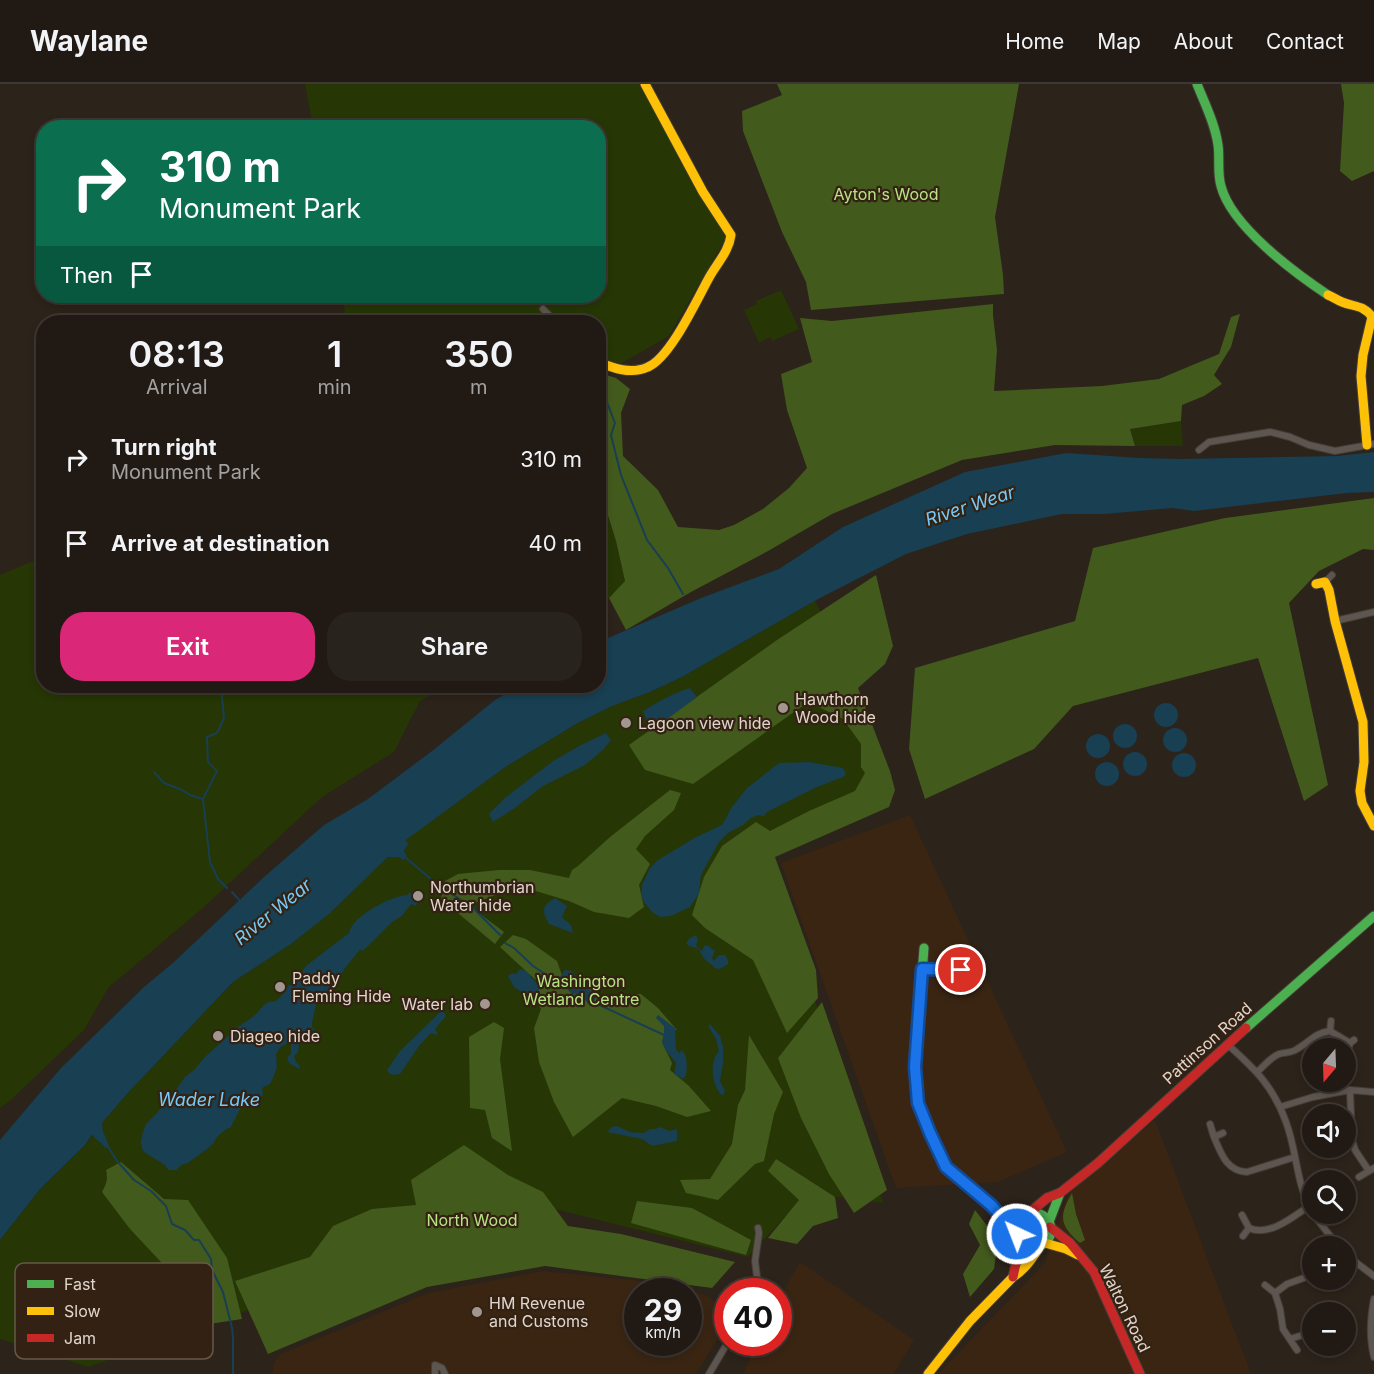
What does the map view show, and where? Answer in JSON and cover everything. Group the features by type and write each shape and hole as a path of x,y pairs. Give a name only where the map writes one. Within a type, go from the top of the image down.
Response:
{"street":[{"path":"606,366 622,370 637,370 652,366 665,352 692,312 730,243 731,235 703,192 645,84"},
{"path":"1197,84 1215,130 1220,184 1231,210 1276,256 1327,294 1368,311 1372,317 1363,355 1361,376 1371,444 1335,451 1270,432 1209,442 1199,450"},
{"path":"543,309 549,315"},
{"path":"1324,580 1329,590 1335,621 1369,744 1360,791 1362,803 1374,826"},
{"path":"1335,621 1374,612"},
{"name":"Pattinson Road","path":"1027,1214 1053,1194 1060,1193 1098,1163 1227,1044 1374,916"},
{"path":"924,948 915,1067 918,1103 930,1133 946,1167 994,1209 1019,1238 1030,1246 1043,1244"},
{"path":"922,969 961,970"},
{"path":"1330,1031 1331,1021"},
{"path":"1257,1072 1273,1058 1280,1054 1293,1052 1317,1034 1330,1031 1345,1038"},
{"path":"1227,1044 1257,1072 1272,1091 1287,1123 1302,1186"},
{"path":"1356,1090 1374,1092"},
{"path":"1280,1107 1339,1092"},
{"path":"1350,1092 1352,1140 1355,1150 1371,1170 1359,1177"},
{"path":"1210,1124 1225,1162 1239,1172 1246,1172 1295,1157"},
{"path":"1214,1137 1223,1133"},
{"path":"928,1374 970,1321 1013,1276 1021,1272 1050,1236 1050,1224 1060,1193"},
{"path":"994,1209 1040,1214 1050,1224"},
{"path":"1013,1276 1019,1238 1018,1223 1027,1214"},
{"path":"1242,1215 1249,1228 1256,1232 1264,1231 1302,1215"},
{"name":"Walton Road","path":"1050,1224 1070,1243 1094,1272 1140,1374"},
{"path":"1320,1224 1330,1236"},
{"path":"757,1278 755,1262 758,1228"},
{"path":"1242,1236 1249,1228"},
{"name":"Walton Road","path":"1043,1244 1066,1249 1080,1256"},
{"path":"1356,1262 1374,1276"},
{"path":"1275,1293 1287,1284 1302,1279"},
{"path":"1265,1285 1275,1293 1283,1329 1296,1350"},
{"path":"1374,1299 1370,1332 1374,1357"},
{"path":"1290,1340 1302,1336"},
{"path":"709,1374 720,1356"},
{"path":"435,1374 435,1365 442,1368 445,1374"}],"shaded area":[{"path":"910,815 1067,1152 998,1182 896,1188 781,863"},
{"path":"1155,1120 1251,1374 938,1374 1045,1263 1068,1194"},
{"path":"800,1262 914,1340 894,1374 743,1374 751,1356 792,1356 791,1278"},
{"path":"543,1271 624,1279 624,1356 702,1356 702,1294 714,1301 714,1344 696,1374 272,1374 274,1363 281,1354 428,1293"}],"green space":[{"path":"305,84 639,84 675,143 726,238 669,336 606,372 606,315 345,315 344,303 606,303 606,120 312,120"},
{"name":"Ayton's Wood","path":"777,84 1019,84 995,217 1004,294 811,310 806,282 782,232 743,131 742,111 782,95"},
{"path":"1341,84 1374,84 1374,171 1352,181 1340,171 1344,103"},
{"path":"781,290 799,329 772,341 770,337 759,343 744,310 757,304 756,301"},
{"path":"993,304 997,350 994,391 1102,386 1159,379 1219,354 1231,317 1240,314 1231,347 1214,375 1222,384 1204,396 1182,405 1181,421 1130,429 1135,446 1055,445 962,460 832,514 626,630 609,598 625,581 606,509 606,375 616,378 630,389 621,413 623,456 658,490 678,527 719,530 734,525 763,509 789,488 807,468 787,410 781,374 812,362 800,318 832,321"},
{"path":"1181,421 1183,446 1135,446 1130,429"},
{"path":"1374,498 1374,550 1363,549 1319,571 1289,603 1328,785 1304,801 1258,658 1073,706 1034,749 925,799 909,749 915,668 1075,621 1093,548 1225,518"},
{"path":"606,511 625,581 606,600"},
{"path":"36,560 36,693 435,693 420,701 394,752 322,797 203,908 108,988 84,1030 0,1108 0,575"},
{"path":"876,575 893,646 885,664 858,688 895,790 889,807 775,857 816,970 818,998 787,1033 753,960 705,928 692,915 704,877 722,846 756,822 770,831 855,791 865,773 861,767 861,744 843,719 815,705 801,707 693,784 645,770 629,745 777,640"},
{"name":"Washington Wetland Centre","path":"815,601 836,642 892,785 765,851 883,1203 807,1193 748,1257 506,1197 260,1306 213,1323 213,1263 15,1263 15,1344 0,1339 0,1240 40,1189 93,1135 106,1147 102,1123 233,982 291,944 328,914 388,857 404,859 407,856 404,851 409,843 405,840 504,768 576,724 612,706 682,677"},
{"path":"670,790 681,793 674,810 645,836 636,849 650,864 639,885 644,907 629,918 594,912 569,901 519,886 475,903 471,907 504,932 495,944 441,899 445,881 458,874 530,870 569,878 572,870"},
{"path":"513,935 526,939 557,961 563,978 573,992 590,1000 588,985 606,1000 627,994 641,994 658,1008 677,1030 665,1027 662,1042 672,1063 670,1070 689,1086 711,1111 687,1117 656,1106 622,1098 573,1137 554,1102 539,1062 534,1028 541,1009 529,992 542,986 500,947"},
{"path":"822,1002 887,1190 854,1213 829,1174 801,1118 778,1058"},
{"path":"494,1022 504,1028 500,1059 512,1151 492,1138 485,1110 470,1108 469,1037"},
{"path":"749,1035 783,1092 774,1114 764,1161 755,1164 718,1200 686,1193 680,1180 710,1179 732,1144 738,1105 745,1090"},
{"name":"North Wood","path":"464,1145 508,1175 543,1192 568,1226 621,1234 735,1262 721,1278 714,1278 712,1288 702,1287 702,1278 636,1278 545,1266 427,1287 268,1354 235,1281 310,1257 333,1226 372,1209 416,1205 411,1180"},
{"path":"776,1159 835,1197 838,1218 813,1226 797,1244 768,1238 799,1200 768,1171"},
{"path":"121,1162 164,1199 188,1200 227,1258 242,1319 213,1323 213,1263 161,1263 130,1229 102,1192 107,1181 106,1170"},
{"path":"1072,1193 1085,1240 1080,1243 1068,1231 1063,1220 1065,1208"},
{"path":"637,1201 692,1208 751,1240 746,1255 631,1223"},
{"path":"975,1210 998,1240 994,1269 970,1297 963,1274 980,1245 969,1224"},
{"name":"Washington Wetland Centre","path":"63,1359 111,1359 88,1367"}],"water":[{"name":"River Wear","path":"1374,452 1374,492 1347,493 1194,511 1173,508 1104,514 1062,514 967,534 906,554 820,598 682,677 612,706 576,724 504,768 406,840 409,843 404,851 407,856 403,860 399,857 388,857 329,914 291,944 233,982 102,1123 109,1146 106,1148 92,1135 85,1145 40,1189 0,1240 0,1140 61,1068 144,987 324,825 368,799 495,700 508,693 606,693 606,639 701,598 779,569 843,527 965,472 1066,453 1180,459 1337,456"},
{"path":"690,688 697,697 667,719 647,721 643,711"},
{"path":"1166,703 1174,707 1178,715 1174,723 1166,727 1158,723 1154,715 1158,707"},
{"path":"1125,724 1133,728 1137,736 1133,744 1125,748 1117,744 1113,736 1117,728"},
{"path":"1175,728 1183,732 1187,740 1183,748 1175,752 1167,748 1163,740 1167,732"},
{"path":"606,733 611,740 585,765 543,786 493,822 489,814 506,797 553,761"},
{"path":"1098,734 1106,738 1110,746 1106,754 1098,758 1090,754 1086,746 1090,738"},
{"path":"1135,752 1143,756 1147,764 1143,772 1135,776 1127,772 1123,764 1127,756"},
{"path":"1184,753 1192,757 1196,765 1192,773 1184,777 1176,773 1172,765 1176,757"},
{"path":"809,762 843,768 846,774 767,812 764,816 758,815 751,818 728,833 719,842 701,875 699,893 690,907 671,916 660,917 652,912 641,895 642,885 650,868 658,860 696,837 722,825 747,788 779,763"},
{"path":"1107,762 1115,766 1119,774 1115,782 1107,786 1099,782 1095,774 1099,766"},
{"name":"Wader Lake","path":"412,893 418,901 416,906 411,904 402,916 392,922 367,947 362,951 360,949 332,990 317,1000 312,1023 316,1032 311,1028 305,1031 302,1043 294,1056 300,1066 299,1069 289,1063 287,1058 291,1053 291,1044 280,1047 276,1054 277,1067 273,1078 270,1084 262,1088 263,1094 260,1099 243,1103 231,1127 217,1137 207,1149 188,1163 181,1165 177,1170 168,1170 165,1165 144,1152 141,1143 146,1124 205,1057 264,1005 276,1001 288,986 296,982 305,967 349,933 364,914 382,903"},
{"path":"555,898 567,906 562,917 571,925 573,933 549,924 546,919 545,906"},
{"path":"695,935 698,938 696,946 702,951 707,945 715,951 712,958 714,961 719,955 725,955 728,964 720,969 715,968 704,959 699,950 686,944"},
{"path":"520,969 526,971 539,986 539,993 532,999 514,987 508,976 512,973 516,974"},
{"path":"565,970 572,971 580,982 597,996 590,1006 581,995 572,994 559,978"},
{"path":"440,1012 444,1012 446,1016 435,1029 438,1034 431,1033 400,1074 389,1073 387,1070 400,1051"},
{"path":"658,1015 675,1028 676,1049 679,1053 682,1050 687,1065 683,1079 674,1074 676,1063 662,1042 664,1026 656,1018"},
{"path":"710,1024 720,1036 723,1047 720,1081 725,1091 723,1096 714,1080 714,1061 719,1051 716,1039 708,1026"},
{"path":"617,1126 630,1132 644,1133 661,1127 669,1131 677,1129 677,1141 652,1146 642,1139 607,1132"}],"waterway":[{"path":"606,400 615,423 611,435 621,475 647,540 668,568 683,594"},
{"path":"222,693 224,718 217,733 207,737 208,762 217,771 203,799 210,862 218,879 227,888"},
{"path":"154,772 164,783 203,799"},
{"path":"405,857 439,886 471,906 500,935"},
{"path":"232,892 240,901"},
{"path":"505,943 514,948 533,966 566,988"},
{"path":"593,1002 664,1035"},
{"path":"107,1145 117,1161 134,1180 151,1191 166,1206 172,1224 185,1230 194,1240 199,1240 211,1263"},
{"path":"213,1272 223,1292 232,1328 233,1374"}],"traffic: fast":[{"path":"1197,84 1215,129 1219,150 1220,181 1227,201 1237,217 1266,247 1328,295"},
{"path":"1246,1028 1374,916"},
{"path":"924,948 915,1067 918,1103 946,1167 991,1205 1017,1234"},
{"path":"1049,1222 1060,1193"},
{"path":"1034,1213 1046,1218 1051,1230 1046,1242 1034,1247 1022,1242 1017,1230 1022,1218 1034,1213"}],"traffic: slow":[{"path":"606,365 629,371 642,369 657,361 666,352 726,251 731,235 703,192 645,84"},
{"path":"1328,295 1362,308 1372,317 1363,355 1361,376 1367,445"},
{"path":"1316,584 1325,582 1329,590 1335,621 1363,722 1364,762 1360,791 1362,803 1374,826"},
{"path":"1045,1243 1078,1255"},
{"path":"928,1374 970,1321 1025,1267 1041,1245"}],"traffic: jam":[{"path":"1028,1214 1047,1198 1060,1193 1098,1163 1246,1028"},
{"path":"1050,1227 1070,1243 1094,1272 1140,1374"},
{"path":"1013,1277 1021,1241"}],"place":[{"name":"Hawthorn Wood hide","path":"783,708"},
{"name":"Lagoon view hide","path":"626,723"},
{"name":"Northumbrian Water hide","path":"418,896"},
{"name":"Paddy Fleming Hide","path":"280,987"},
{"name":"Water lab","path":"485,1004"},
{"name":"Diageo hide","path":"218,1036"},
{"name":"HM Revenue and Customs","path":"477,1312"}],"route":[{"path":"961,970 922,969 915,1067 918,1103 946,1167 991,1205 1017,1234"}]}
